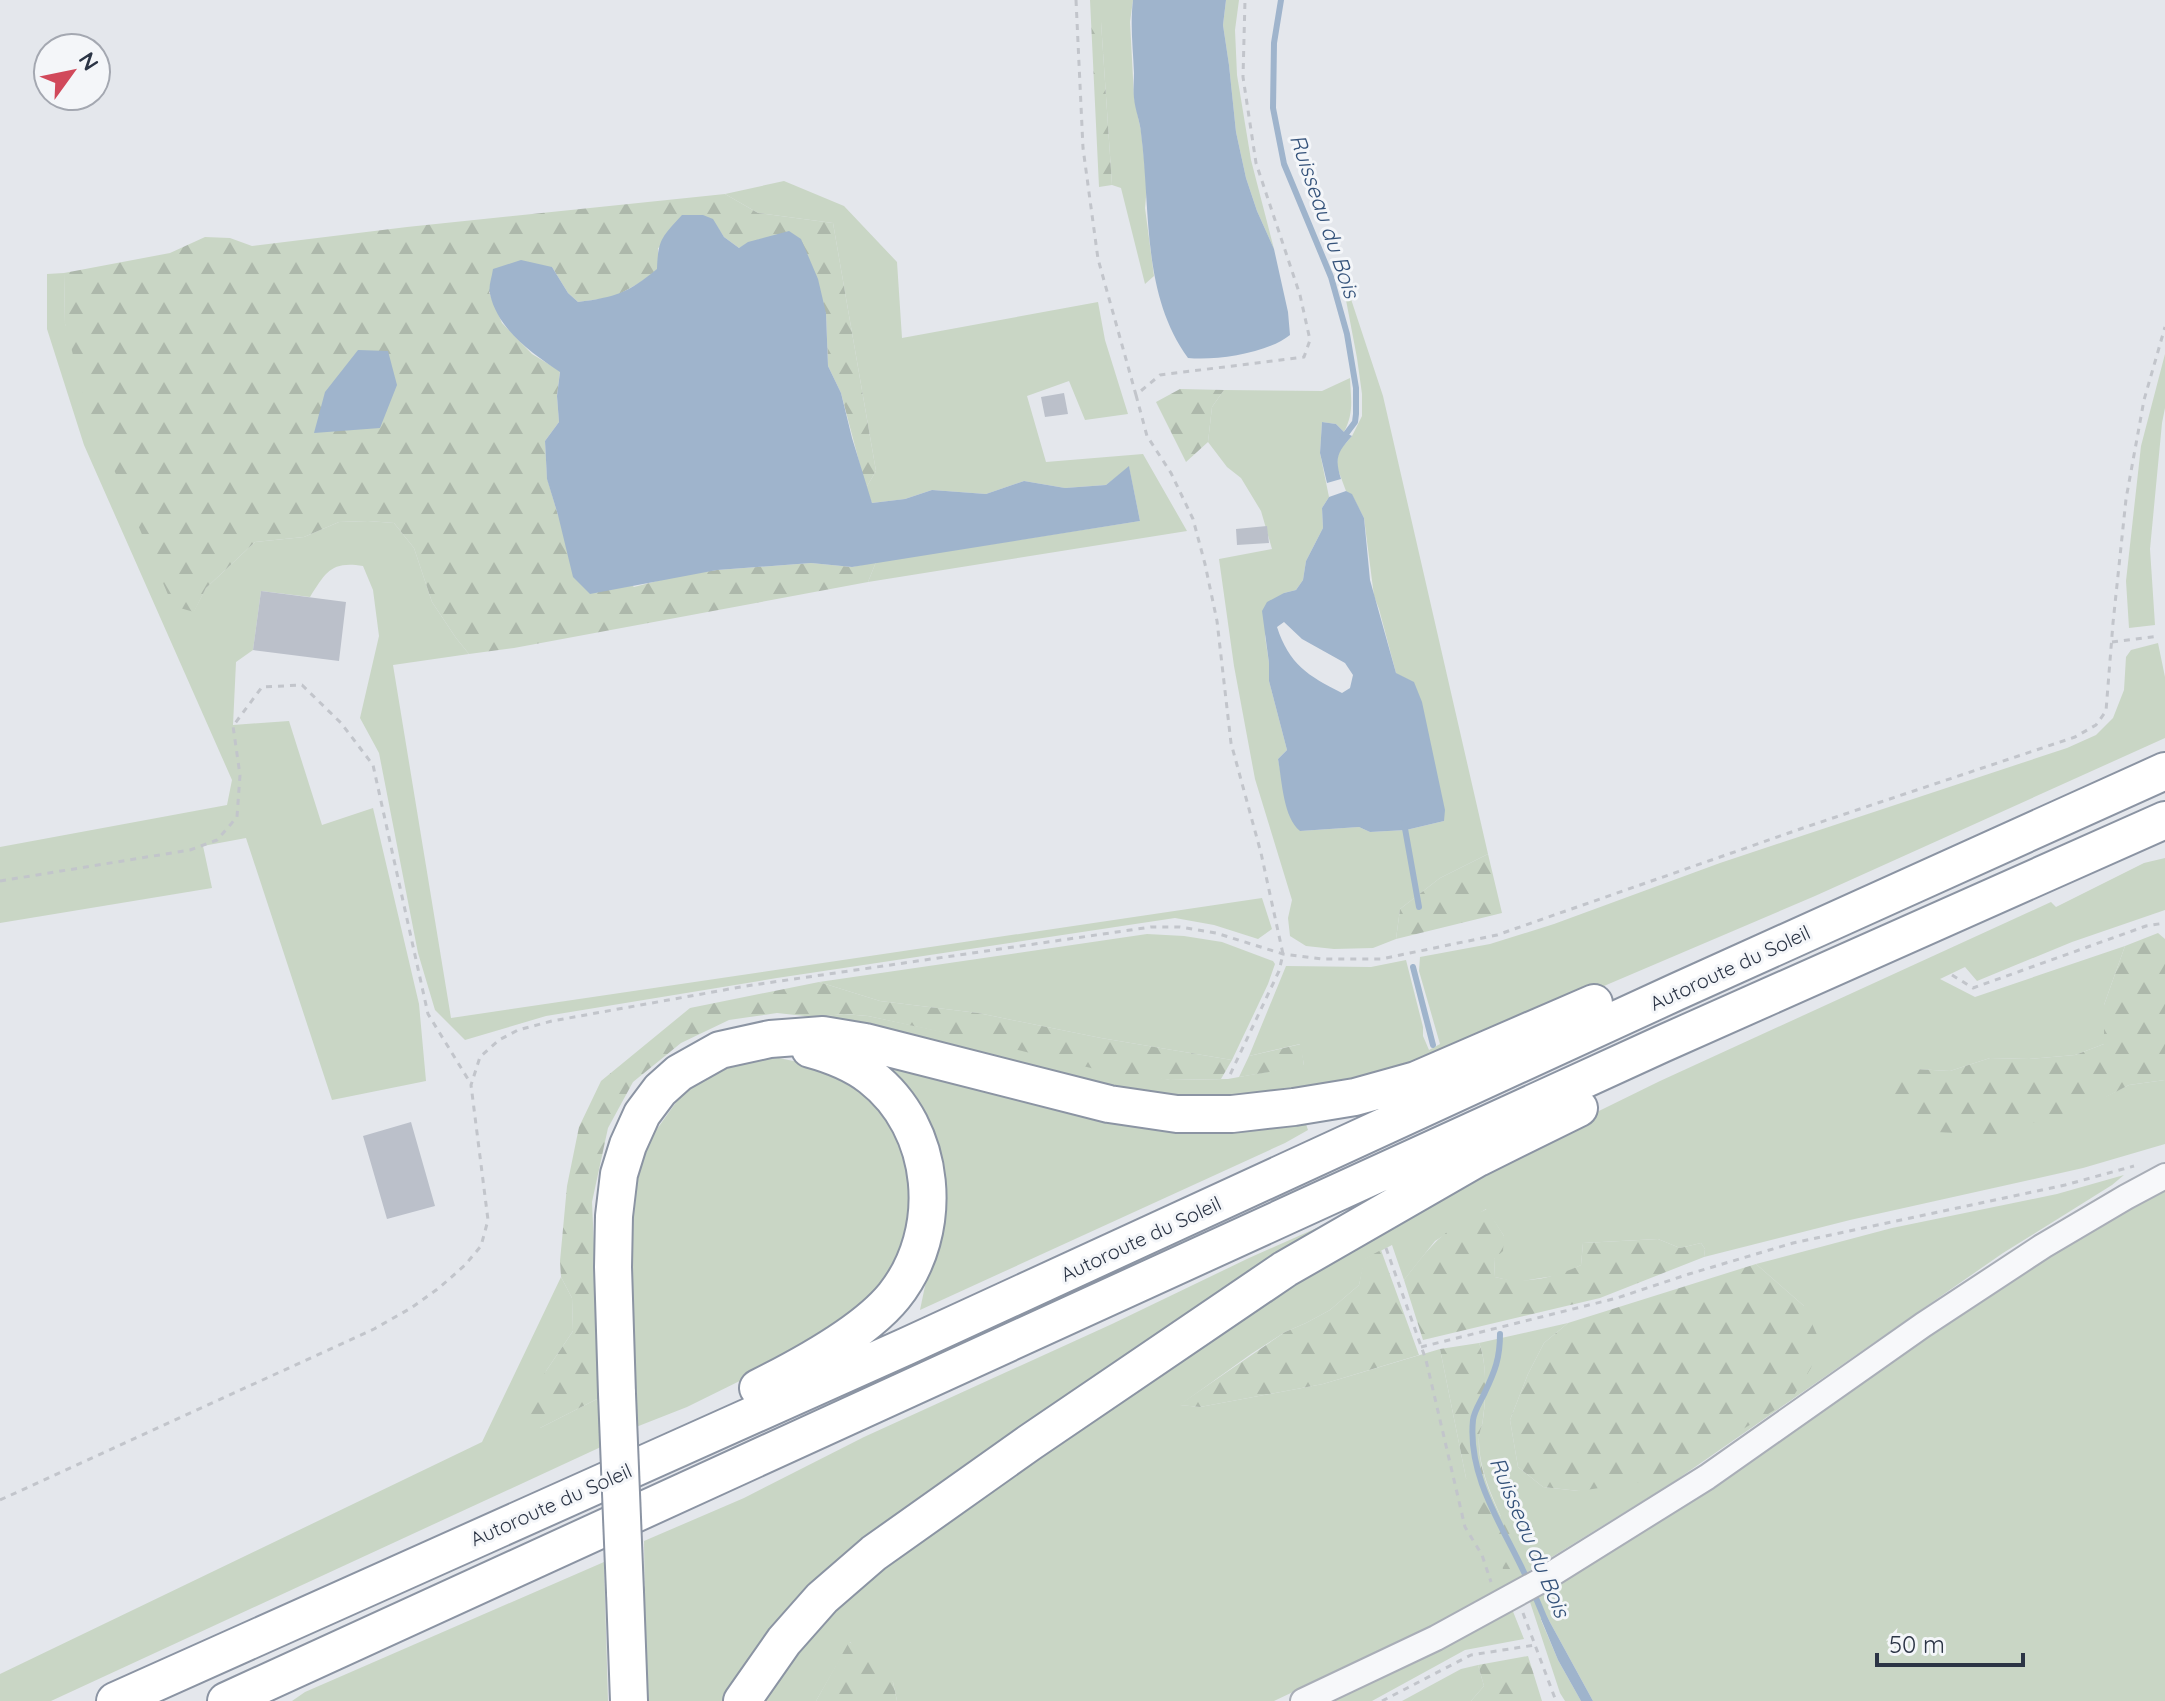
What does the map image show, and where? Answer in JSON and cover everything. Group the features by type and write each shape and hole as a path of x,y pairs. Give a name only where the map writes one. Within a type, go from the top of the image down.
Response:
{"highway":[{"name":"Autoroute du Soleil","path":"115,1701 907,1346 2165,771"},
{"name":"Autoroute du Soleil","path":"226,1701 1662,1044 2165,820"},
{"path":"629,1701 613,1267 614,1216 619,1174 642,1114 660,1090 679,1073 720,1050 770,1039 823,1035 865,1042 1109,1104 1177,1114 1232,1114 1355,1097 1416,1080 1616,994 1676,992"},
{"path":"679,1448 719,1407 797,1369 840,1341 893,1297 910,1272 926,1222 928,1194 925,1163 905,1114 890,1095 871,1077 848,1062 770,1039"},
{"path":"742,1701 784,1641 822,1598 887,1544 1285,1269 1478,1158 1616,1090 1662,1044"}],"street":[{"path":"1303,1701 1436,1638 1542,1580 1707,1477 1923,1325 2043,1246 2165,1176"}],"path":[{"path":"1076,0 1083,148 1098,259 1147,436 1171,473 1193,519 1205,564 1217,621 1231,743 1261,853 1283,954 1279,971 1228,1079"},
{"path":"1136,395 1160,375 1304,357 1310,340 1300,295 1256,163 1243,77 1245,0"},
{"path":"1283,954 1322,959 1381,959 1497,935 2075,737 2096,725 2106,711 2126,499 2144,400 2165,327"},
{"path":"2112,642 2159,636"},
{"path":"0,881 190,850 217,840 237,817 240,775 233,726 262,687 302,685 341,723 373,765 428,1014 471,1085"},
{"path":"1952,975 1973,988 2146,926 2165,923"},
{"path":"1421,1347 1617,1298 1793,1243 2065,1185 2143,1163"},
{"path":"1386,1248 1426,1360 1465,1527 1535,1645 1556,1701"},
{"path":"1382,1701 1471,1655 1535,1645"}],"green space":[{"path":"1090,0 1101,0 1112,185 1099,187"},
{"path":"1101,0 1133,0 1130,22 1134,97 1141,131 1147,186 1145,208 1154,276 1145,284 1121,188 1112,185"},
{"path":"1226,0 1239,0 1235,30 1237,75 1251,160 1274,249 1246,178 1236,132 1223,25"},
{"path":"784,181 844,206 897,262 902,338 1098,302 1105,340 1128,414 1085,420 1069,381 1027,396 1046,462 1143,454 1187,531 868,582 876,562 1140,521 1129,467 1106,485 1065,488 1024,481 986,494 932,490 905,499 872,503 866,488 876,471 833,223 758,213 725,194"},
{"path":"725,194 758,213 833,223 876,471 866,488 841,393 828,366 826,313 760,239 739,248 724,237 712,219 658,248 658,269 614,297 578,302 568,293 552,267 489,292 502,323 532,354 560,371 557,396 559,422 545,441 547,478 558,515 634,587 680,575 717,570 811,563 852,567 876,562 868,582 469,654 432,602 414,548 394,523 339,522 304,537 255,542 206,588 194,612 173,606 86,405 65,324 64,273 170,253 205,237 230,238 252,246"},
{"path":"64,273 65,324 194,611 206,588 255,542 304,537 339,522 368,521 394,523 414,548 432,602 469,654 393,665 451,1018 1262,898 1272,929 1258,939 1214,925 1175,918 546,1016 465,1040 435,1010 418,953 379,753 360,718 379,636 373,590 363,566 352,565 330,570 310,597 261,591 253,650 236,662 233,725 289,721 322,825 373,808 419,1004 426,1081 332,1100 246,838 203,846 212,888 0,923 0,847 227,805 232,780 84,445 47,329 47,274"},
{"path":"1348,290 1383,396 1488,854 1440,878 1400,909 1396,939 1373,948 1334,949 1306,946 1290,936 1288,918 1292,900 1255,779 1234,666 1219,559 1272,549 1261,511 1241,478 1227,467 1208,442 1212,407 1224,390 1322,391 1350,378 1351,412 1344,432 1336,424 1322,422 1320,453 1329,497 1322,508 1323,528 1306,561 1303,580 1296,590 1284,593 1265,636 1269,681 1287,750 1278,759 1283,784 1300,831 1359,827 1370,832 1406,830 1444,821 1374,596 1364,518 1352,495 1346,491 1337,467 1338,452 1352,436 1362,416 1362,394 1346,300"},
{"path":"2165,354 2165,408 2150,549 2155,625 2129,628 2126,581 2141,446"},
{"path":"1180,389 1224,390 1212,407 1208,442 1186,462 1156,402"},
{"path":"2158,643 2165,677 2165,738 1815,896 1428,1061 1284,1099 1152,1100 941,1052 814,1017 844,1014 868,1016 1170,1080 1228,1079 1304,1065 1300,1044 1249,1056 1286,966 1371,967 1406,960 1429,1050 1440,1044 1419,971 1420,957 1490,944 1554,924 1720,863 2067,748 2096,735 2113,718 2124,690 2126,657 2131,650"},
{"path":"1488,854 1502,913 1396,939 1400,909 1440,878"},
{"path":"2165,858 2165,910 2072,942 1977,981 1965,967 1940,979 1975,997 2125,946 2104,1005 2104,1044 2075,1055 1990,1058 1950,1071 1915,1069 2105,1097 2129,1085 2165,1080 2165,1144 2083,1168 1850,1220 1704,1257 1705,1249 1701,1243 1680,1248 1658,1239 1583,1243 1581,1265 1560,1275 1516,1282 1495,1277 1494,1259 1504,1236 1486,1209 1435,1241 1404,1280 1392,1245 1365,1259 1359,1285 1330,1310 1285,1332 1180,1405 1200,1407 1323,1384 1440,1349 1466,1478 1501,1517 1480,1458 1485,1380 1479,1343 1568,1323 1544,1343 1510,1420 1518,1467 1543,1487 1579,1491 1804,1306 1756,1264 1892,1228 2057,1194 2124,1175 2003,1253 1672,1483 1508,1584 1445,1620 1274,1701 897,1701 893,1682 850,1642 816,1701 755,1701 833,1602 1257,1297 1456,1181 1660,1081 2051,902 2056,907 2144,863"},
{"path":"2158,933 2165,939 2165,1080 2129,1085 2065,1113 1993,1135 1910,1127 1892,1111 1888,1094 1893,1079 1915,1069 1950,1071 1990,1058 2075,1055 2104,1044 2104,1005 2125,946"},
{"path":"1147,934 1222,942 1273,961 1275,964 1268,984 1232,1060 978,1013 880,1001 819,982"},
{"path":"819,982 880,1001 978,1013 1232,1060 1221,1079 1170,1080 1103,1071 973,1039 868,1016 844,1014 814,1017 777,1013 729,1020 681,1043 633,1082 608,1128 592,1202 601,1397 540,1428 529,1419 528,1405 573,1331 572,1298 561,1277 560,1261 567,1186 579,1127 601,1081 690,1008"},
{"path":"1301,1044 1304,1066 1239,1077 1249,1056"},
{"path":"842,1050 1305,1121 1308,1130 920,1310 930,1262 938,1191"},
{"path":"779,1058 817,1066 847,1080 871,1097 894,1124 916,1190 905,1254 868,1304 780,1361 687,1407 636,1427 628,1246 633,1181 652,1136 682,1094 709,1074 751,1060"},
{"path":"2165,1187 2165,1701 1593,1701 1546,1615 1541,1620 1558,1660 1581,1701 1565,1701 1529,1599 2098,1225"},
{"path":"1487,1209 1504,1236 1503,1251 1494,1259 1495,1277 1528,1280 1570,1270 1581,1265 1583,1243 1658,1239 1680,1248 1701,1243 1705,1249 1704,1257 1600,1298 1423,1340 1404,1280 1440,1238"},
{"path":"1348,1214 930,1504 733,1701 646,1701 644,1541 744,1498 864,1437"},
{"path":"1381,1250 1419,1355 1323,1384 1200,1407 1179,1405 1285,1332 1330,1310 1359,1285 1364,1259"},
{"path":"1756,1264 1804,1306 1818,1337 1811,1368 1791,1400 1660,1479 1579,1491 1543,1487 1518,1467 1510,1420 1544,1343 1568,1323"},
{"path":"561,1277 572,1298 573,1331 546,1371 540,1428 601,1397 603,1446 51,1701 0,1701 0,1674 482,1442"},
{"path":"1479,1343 1485,1390 1479,1452 1493,1500 1523,1560 1514,1569 1503,1569 1479,1517 1466,1478 1440,1349"},
{"path":"604,1562 608,1701 292,1701 305,1692"},
{"path":"1512,1609 1524,1639 1465,1650 1372,1701 1323,1701"},
{"path":"849,1642 879,1655 893,1682 897,1701 816,1701"},
{"path":"1528,1656 1542,1701 1471,1701 1484,1686 1478,1665"},
{"path":"1478,1665 1484,1686 1471,1701 1402,1701 1461,1669"}],"water":[{"path":"1133,0 1226,0 1223,25 1236,132 1246,178 1274,249 1288,312 1290,335 1269,347 1227,357 1188,358 1162,306 1151,250 1141,133 1134,98"},
{"path":"682,215 703,215 713,219 724,237 739,248 748,242 789,231 801,239 818,279 826,313 828,366 841,393 872,503 905,499 932,490 986,494 1024,481 1065,488 1106,485 1129,466 1140,521 852,567 811,563 717,570 590,594 573,577 547,479 545,441 559,422 557,396 560,372 528,348 500,319 490,291 493,269 521,260 552,267 568,293 578,302 612,296 638,284 657,269 662,239"},
{"path":"358,350 388,351 397,385 380,428 314,433 325,392"},
{"path":"1322,422 1336,424 1352,436 1339,455 1341,479 1327,483 1320,453"},
{"path":"1346,491 1352,494 1364,518 1370,580 1396,673 1414,682 1422,702 1445,810 1444,821 1406,830 1370,832 1359,827 1300,831 1290,817 1278,759 1287,750 1269,681 1262,611 1267,602 1296,590 1303,580 1306,561 1323,528 1322,508 1329,497","holes":["1284,622 1302,639 1345,663 1353,675 1350,688 1342,693 1301,668 1287,651 1277,627"]},
{"path":"1546,1615 1593,1701 1581,1701 1558,1660 1541,1619"}],"building":[{"path":"1064,393 1068,414 1045,417 1041,397"},
{"path":"1267,526 1269,543 1237,545 1236,529"},
{"path":"261,591 346,602 339,661 253,650"},
{"path":"411,1122 435,1206 387,1219 363,1136"}],"waterway":[{"name":"Ruisseau du Bois","path":"1281,0 1274,43 1273,108 1284,164 1331,277 1347,334 1356,388 1356,414 1355,422 1343,438"},
{"name":"Ruisseau du Bois","path":"1404,823 1419,907"},
{"name":"Ruisseau du Bois","path":"1413,967 1433,1045"},
{"name":"Ruisseau du Bois","path":"1500,1334 1494,1371 1474,1417 1473,1442 1482,1484 1528,1581"},
{"name":"Ruisseau du Bois","path":"1533,1591 1546,1622"}]}
